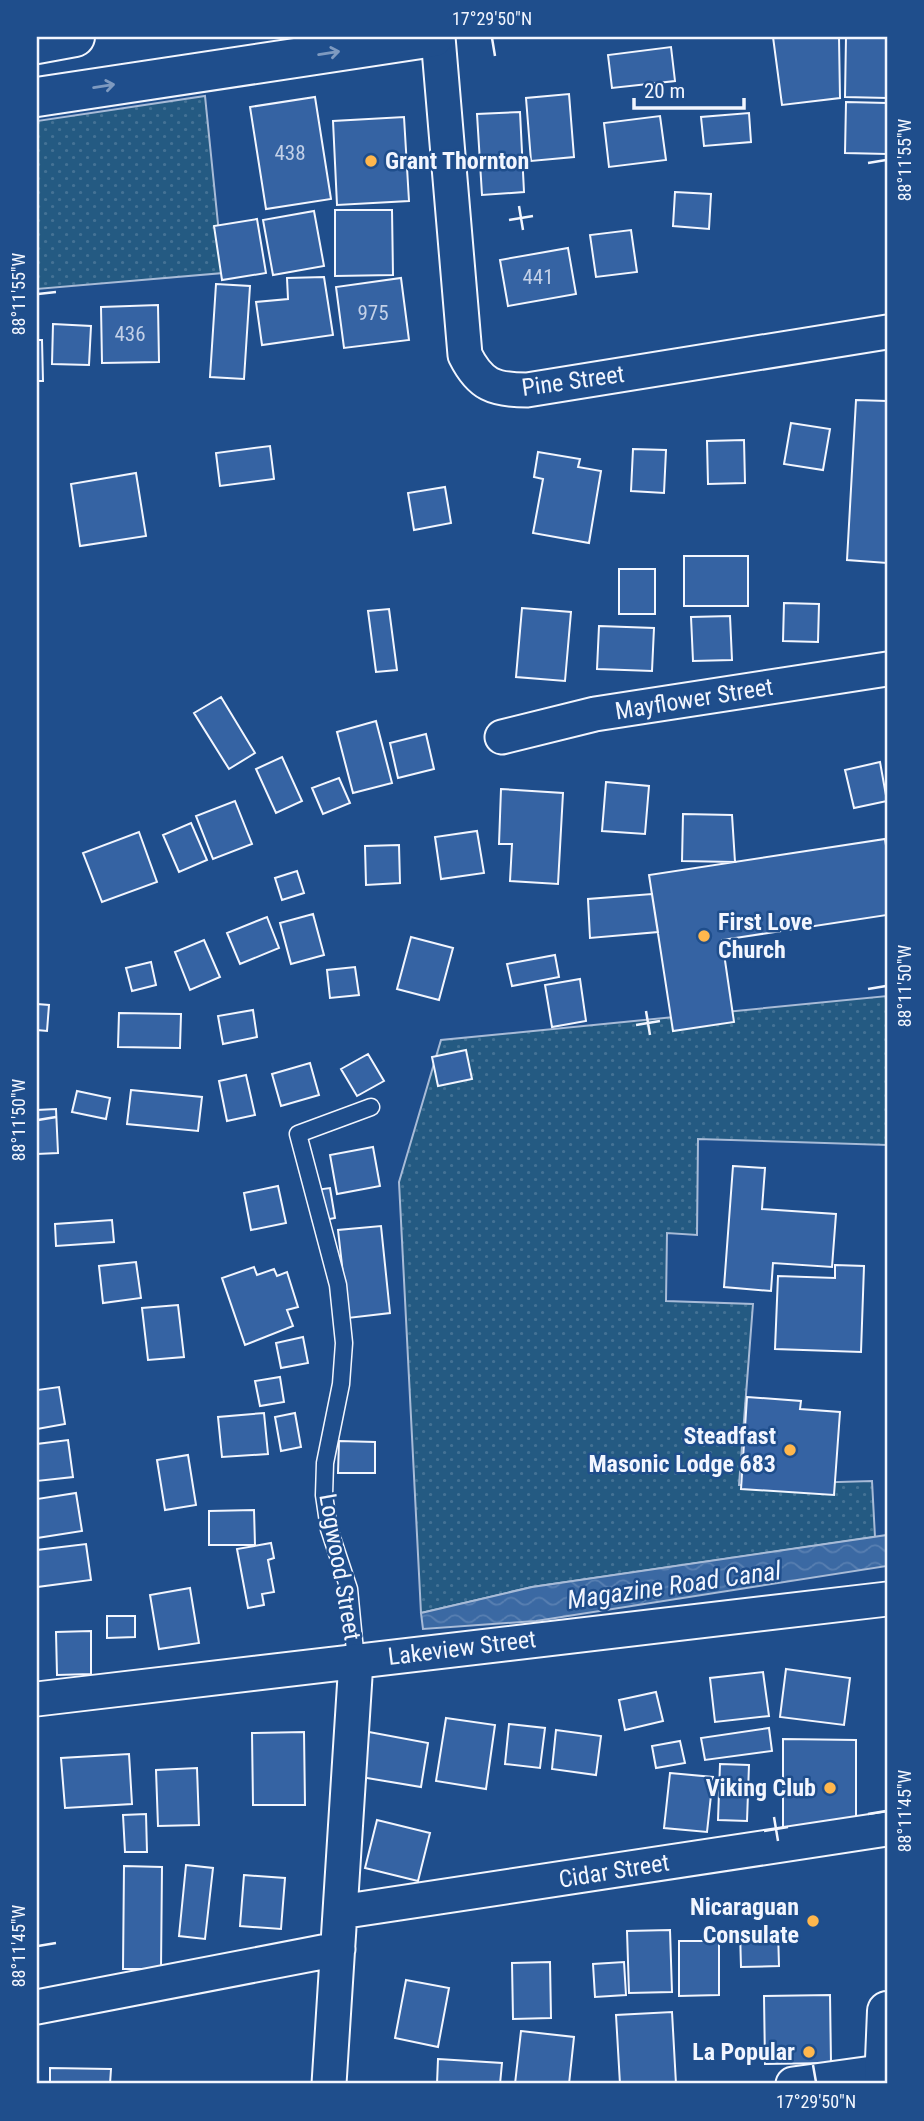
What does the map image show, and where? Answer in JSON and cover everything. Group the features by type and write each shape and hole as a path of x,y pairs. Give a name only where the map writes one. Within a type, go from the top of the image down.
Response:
{"main road":[{"path":"37,44 75,37"},
{"path":"37,97 436,37"},
{"path":"885,2076 887,2011"}],"street":[{"name":"Pine Street","path":"436,37 465,355 474,372 491,386 505,390 527,390 887,332"},
{"name":"Mayflower Street","path":"502,737 595,714 887,668"},
{"name":"Lakeview Street","path":"37,1694 356,1661 887,1599"},
{"name":"Logwood Street","path":"329,2084 356,1661"},
{"name":"Cidar Street","path":"340,1912 887,1829"},
{"path":"37,2007 338,1950"},
{"path":"793,2084 885,2076"}],"lane":[{"name":"Logwood Street","path":"356,1661 349,1589 329,1529 324,1494 325,1464 341,1384 344,1343 338,1285 298,1134 371,1107"}],"shaded area":[{"path":"205,96 223,273 37,289 37,121"},
{"path":"887,996 887,1145 698,1139 697,1235 667,1233 666,1301 753,1304 739,1485 872,1481 875,1537 532,1587 421,1613 399,1182 441,1040"}],"water":[{"name":"Magazine Road Canal","path":"887,1535 887,1566 536,1621 423,1629 421,1613 532,1587"}],"building":[{"path":"773,37 839,37 840,98 782,105"},
{"path":"846,37 887,37 887,98 845,97"},
{"path":"671,47 675,81 612,88 608,55"},
{"path":"569,94 574,157 531,161 526,98"},
{"path":"315,97 331,199 266,209 250,107"},
{"path":"846,102 887,103 887,154 845,153"},
{"path":"520,112 524,192 482,195 477,114"},
{"path":"749,113 751,142 704,146 701,117"},
{"path":"660,116 666,160 609,167 604,123"},
{"name":"Grant Thornton","path":"404,117 409,201 337,205 333,121"},
{"path":"675,192 711,194 709,229 673,226"},
{"path":"335,210 392,210 393,275 335,276"},
{"path":"314,211 324,266 273,275 263,220"},
{"path":"257,219 266,273 222,280 214,226"},
{"path":"631,230 637,272 596,277 590,235"},
{"path":"568,248 576,294 508,306 500,260"},
{"path":"324,277 333,335 262,345 256,302 288,299 287,278"},
{"path":"401,278 409,340 344,348 336,287"},
{"path":"216,284 250,286 244,379 210,377"},
{"path":"158,305 159,362 102,363 101,307"},
{"path":"53,324 91,326 89,365 52,364"},
{"path":"37,340 42,340 43,381 37,381"},
{"path":"856,400 887,401 887,563 847,560"},
{"path":"791,423 830,429 823,470 784,464"},
{"path":"744,440 745,483 708,484 707,441"},
{"path":"270,446 274,479 220,486 216,453"},
{"path":"633,449 666,450 664,493 631,491"},
{"path":"538,452 580,459 578,467 601,471 589,543 533,533 543,479 534,477"},
{"path":"136,473 146,536 80,546 71,484"},
{"path":"445,487 451,523 414,530 408,493"},
{"path":"684,556 748,556 748,606 684,606"},
{"path":"619,569 655,569 655,614 619,614"},
{"path":"784,603 819,604 818,642 783,641"},
{"path":"522,608 571,612 565,681 516,677"},
{"path":"389,609 397,670 376,672 368,611"},
{"path":"730,616 732,660 693,661 691,617"},
{"path":"599,626 654,628 652,671 597,669"},
{"path":"221,697 255,753 229,769 194,713"},
{"path":"376,721 392,783 353,793 337,732"},
{"path":"426,734 434,769 398,778 390,743"},
{"path":"282,757 302,801 276,813 256,769"},
{"path":"880,762 887,801 854,808 845,770"},
{"path":"339,778 350,803 323,814 312,788"},
{"path":"606,782 649,786 645,834 602,831"},
{"path":"501,789 563,793 558,884 510,881 512,844 499,844"},
{"path":"235,801 252,844 213,859 196,816"},
{"path":"683,814 732,815 735,862 682,861"},
{"path":"191,823 207,860 179,872 163,835"},
{"path":"477,831 484,873 441,879 435,837"},
{"path":"139,832 157,882 102,902 83,853"},
{"name":"First Love Church","path":"885,839 887,915 722,940 734,1022 673,1031 649,875"},
{"path":"399,845 400,883 366,885 365,846"},
{"path":"297,871 304,893 282,900 275,878"},
{"path":"652,894 658,932 590,938 588,899"},
{"path":"313,914 324,955 291,964 280,923"},
{"path":"267,917 279,948 240,964 227,933"},
{"path":"411,937 453,948 439,1000 397,989"},
{"path":"204,940 220,977 190,990 175,952"},
{"path":"555,955 559,977 512,986 507,964"},
{"path":"151,962 156,985 132,991 126,968"},
{"path":"355,967 359,995 330,998 327,970"},
{"path":"580,979 586,1021 552,1027 545,985"},
{"path":"37,1004 49,1005 47,1031 37,1030"},
{"path":"253,1010 257,1037 223,1044 218,1016"},
{"path":"119,1013 181,1014 180,1048 118,1047"},
{"path":"466,1050 472,1079 438,1086 432,1057"},
{"path":"368,1054 384,1081 357,1096 341,1069"},
{"path":"310,1063 319,1095 281,1106 272,1074"},
{"path":"246,1075 255,1115 227,1121 219,1081"},
{"path":"131,1090 202,1097 198,1131 127,1124"},
{"path":"77,1091 110,1098 106,1119 72,1112"},
{"path":"56,1109 58,1153 37,1154 37,1110"},
{"path":"373,1147 380,1186 337,1194 330,1155"},
{"path":"733,1166 765,1168 762,1209 836,1214 832,1267 773,1263 771,1291 724,1287"},
{"path":"278,1186 286,1223 251,1230 244,1193"},
{"path":"330,1188 335,1218 313,1222 307,1191"},
{"path":"112,1220 114,1242 56,1246 55,1224"},
{"path":"381,1226 390,1313 348,1318 338,1230"},
{"path":"136,1262 141,1298 103,1303 99,1266"},
{"path":"835,1265 864,1266 861,1352 775,1349 778,1276 835,1278"},
{"path":"254,1267 257,1275 274,1269 277,1276 287,1272 298,1307 287,1310 293,1326 245,1345 222,1278"},
{"path":"178,1305 184,1357 148,1360 142,1308"},
{"path":"303,1337 308,1363 281,1368 276,1343"},
{"path":"280,1377 284,1402 260,1406 255,1381"},
{"path":"59,1387 65,1424 37,1429 37,1390"},
{"name":"Steadfast Masonic Lodge 683","path":"747,1397 801,1401 800,1409 840,1412 834,1495 741,1489"},
{"path":"264,1413 268,1454 222,1457 218,1417"},
{"path":"295,1413 301,1447 281,1451 275,1417"},
{"path":"68,1440 73,1477 37,1481 37,1444"},
{"path":"339,1441 375,1442 375,1473 338,1473"},
{"path":"188,1455 196,1505 165,1510 157,1460"},
{"path":"76,1493 82,1531 37,1538 37,1499"},
{"path":"254,1510 255,1545 209,1545 209,1511"},
{"path":"271,1543 274,1558 268,1560 274,1592 262,1594 264,1605 248,1608 237,1549"},
{"path":"86,1544 91,1580 37,1587 37,1550"},
{"path":"190,1588 199,1643 159,1649 150,1595"},
{"path":"107,1616 135,1616 135,1637 107,1638"},
{"path":"91,1631 91,1674 57,1675 56,1632"},
{"path":"786,1669 850,1678 844,1725 780,1717"},
{"path":"763,1672 769,1716 715,1722 710,1678"},
{"path":"656,1692 663,1721 625,1730 619,1700"},
{"path":"446,1718 495,1725 486,1789 436,1781"},
{"path":"509,1724 545,1728 540,1768 505,1764"},
{"path":"769,1728 772,1751 705,1760 701,1738"},
{"path":"556,1730 601,1736 596,1775 552,1769"},
{"path":"304,1732 305,1805 253,1805 252,1733"},
{"path":"369,1732 428,1743 421,1787 361,1777"},
{"path":"783,1739 856,1740 856,1830 783,1830"},
{"path":"680,1741 685,1763 656,1768 652,1746"},
{"path":"129,1754 132,1804 65,1808 61,1758"},
{"path":"720,1764 749,1765 747,1821 718,1820"},
{"path":"197,1768 199,1825 158,1826 156,1770"},
{"path":"670,1773 713,1777 707,1832 664,1828"},
{"path":"146,1814 147,1852 125,1852 123,1815"},
{"path":"377,1820 430,1833 418,1881 365,1868"},
{"path":"186,1865 213,1868 205,1939 179,1936"},
{"path":"124,1866 162,1867 161,1969 123,1969"},
{"path":"244,1875 285,1878 281,1929 240,1926"},
{"path":"670,1930 672,1992 629,1993 627,1931"},
{"path":"778,1930 779,1966 741,1967 740,1931"},
{"path":"679,1941 719,1941 719,1995 679,1996"},
{"path":"550,1962 551,2018 513,2019 512,1963"},
{"path":"624,1962 626,1995 595,1997 593,1964"},
{"path":"406,1980 449,1988 438,2047 395,2038"},
{"path":"830,1995 831,2063 765,2064 764,1996"},
{"path":"672,2012 676,2084 620,2084 616,2015"},
{"path":"521,2031 574,2037 569,2084 515,2084"},
{"path":"438,2059 502,2063 500,2084 437,2084"},
{"path":"50,2068 111,2069 110,2084 50,2084"}],"place":[{"name":"Grant Thornton","path":"371,161"},
{"name":"First Love Church","path":"704,936"},
{"name":"Steadfast Masonic Lodge 683","path":"790,1450"},
{"name":"Viking Club","path":"830,1788"},
{"name":"Nicaraguan Consulate","path":"813,1921"},
{"name":"La Popular","path":"809,2052"}]}
